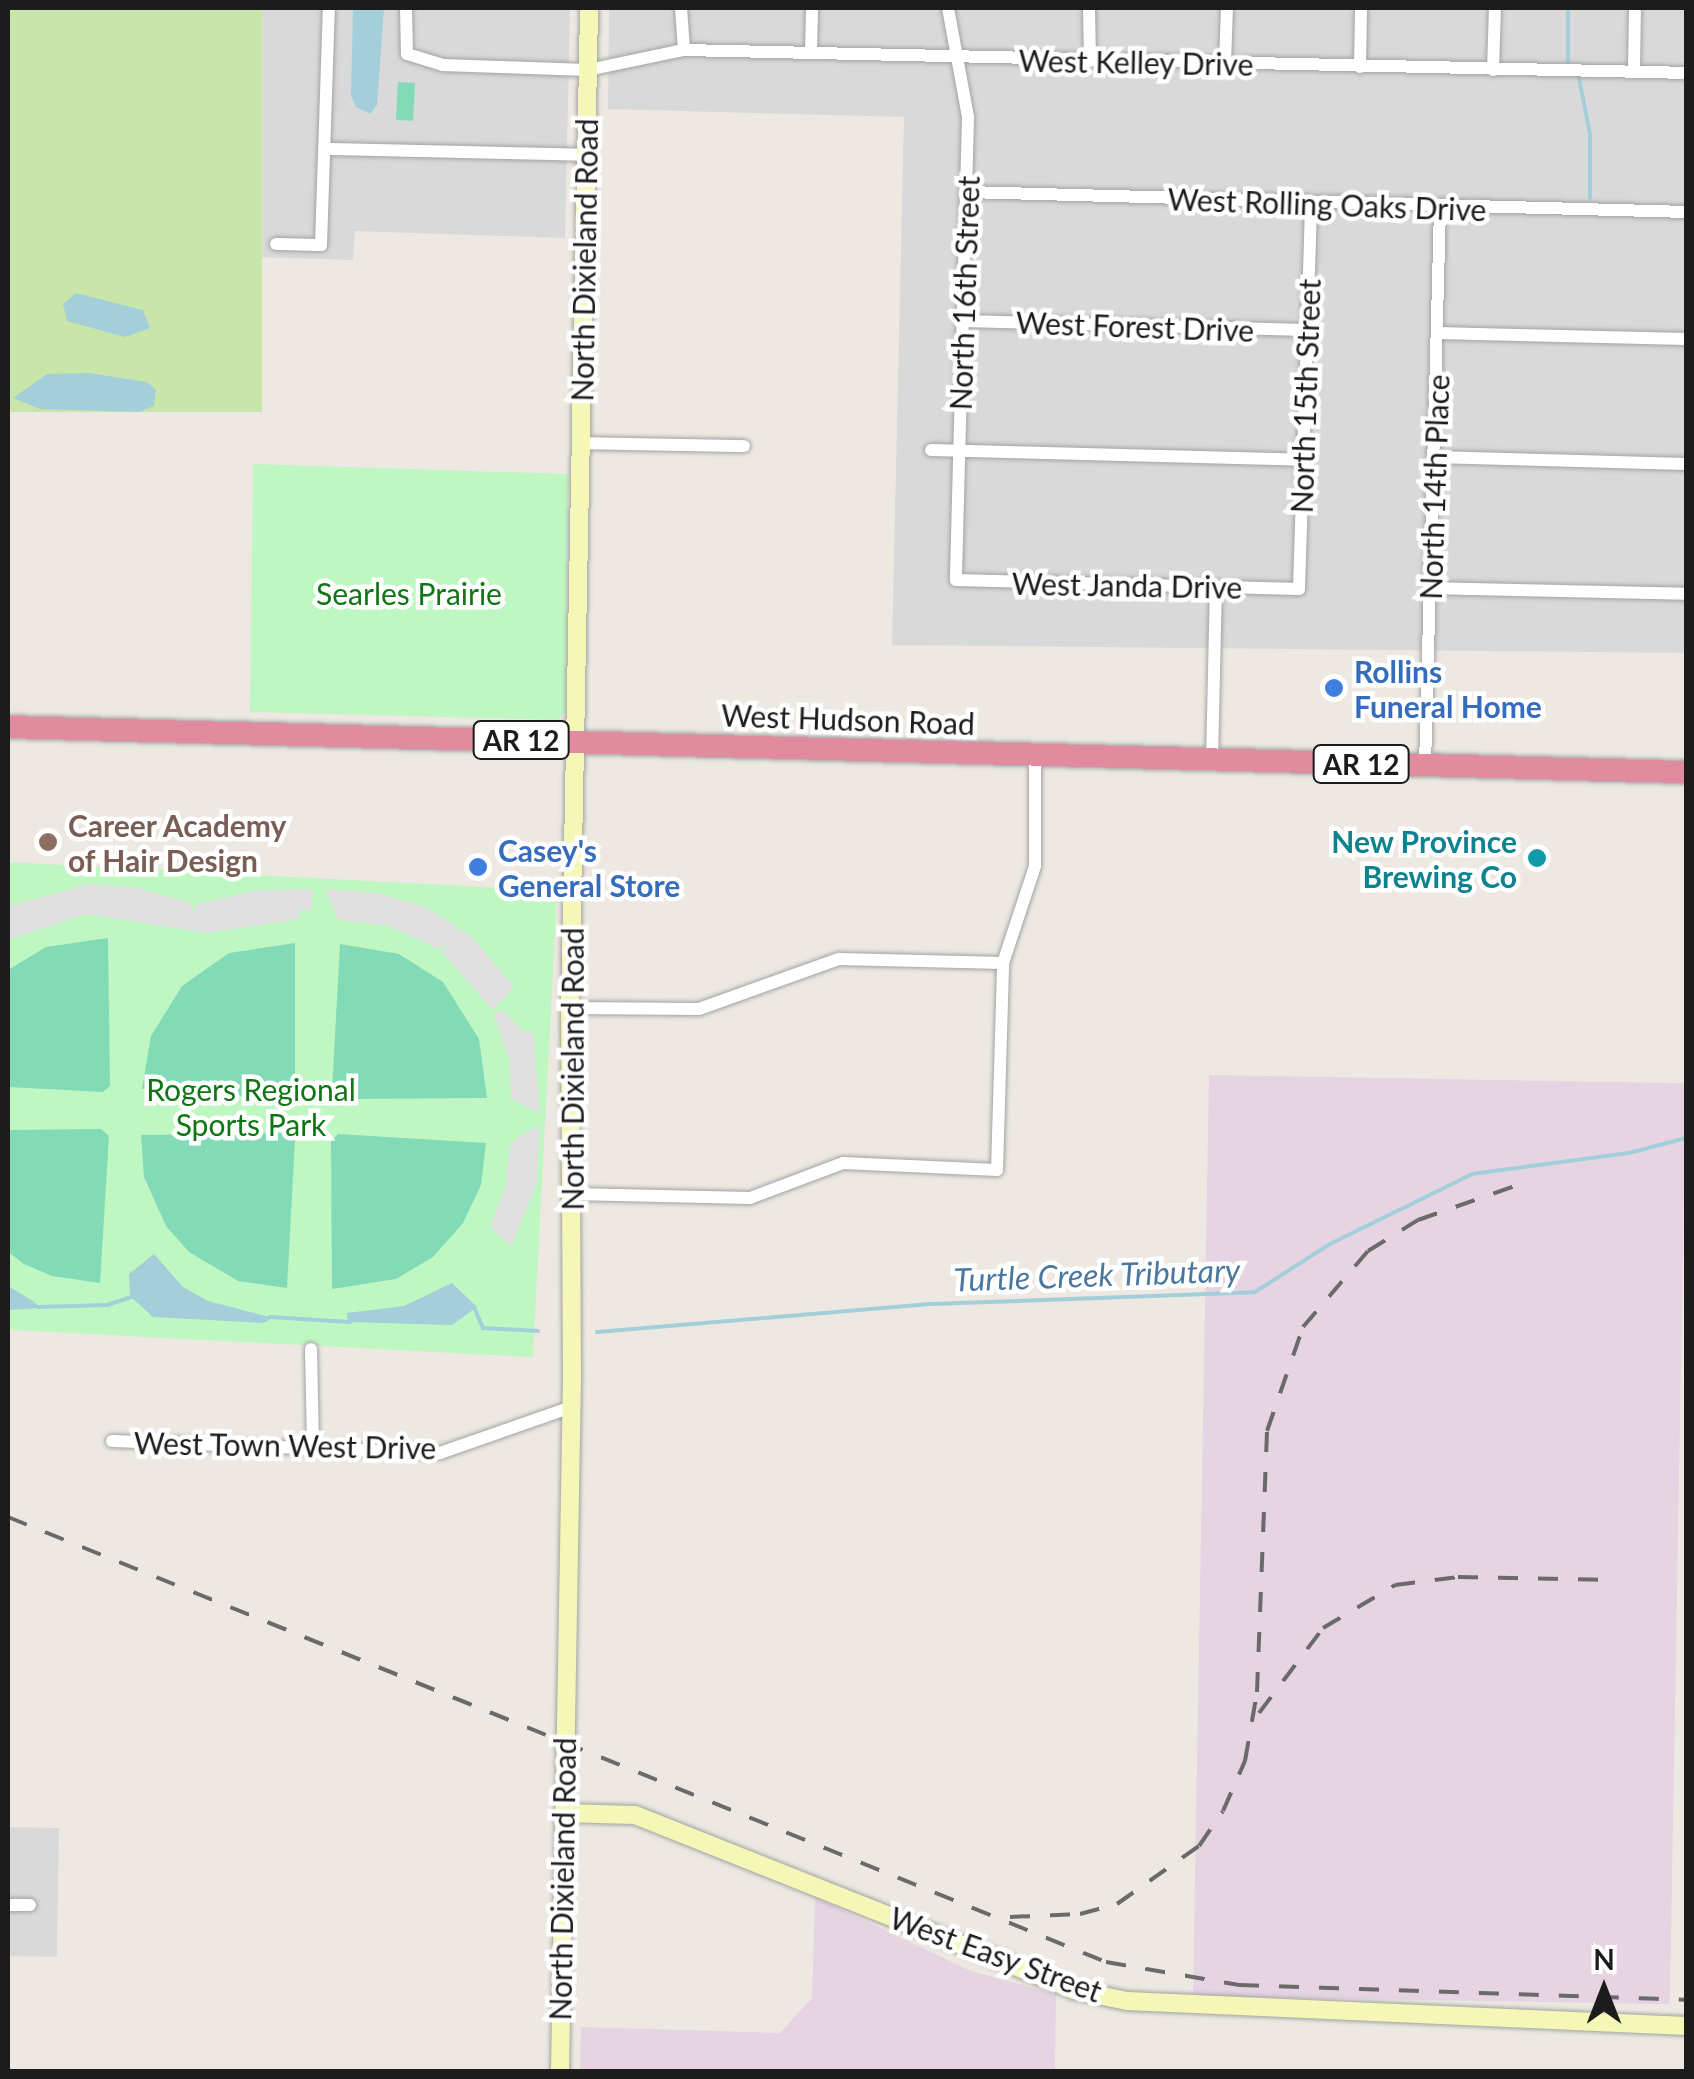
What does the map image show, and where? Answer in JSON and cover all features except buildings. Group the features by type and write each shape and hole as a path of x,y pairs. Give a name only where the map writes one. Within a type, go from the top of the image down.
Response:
{"highway":[{"name":"West Hudson Road","path":"8,727 1686,772"}],"street":[{"path":"276,244 321,246 330,8"},
{"name":"West Kelley Drive","path":"406,8 405,49 420,63 588,70 684,50 1686,74"},
{"name":"North Dixieland Road","path":"560,2072 571,1407 570,1008 590,8"},
{"path":"681,8 684,50"},
{"path":"811,53 812,8"},
{"name":"North 16th Street","path":"948,8 967,106 956,580"},
{"path":"1089,8 1090,61"},
{"path":"1225,64 1227,8"},
{"path":"1360,67 1362,8"},
{"path":"1493,70 1494,8"},
{"path":"1634,70 1635,8"},
{"path":"327,149 589,156"},
{"name":"West Rolling Oaks Drive","path":"968,192 1686,212"},
{"name":"North 15th Street","path":"1299,589 1312,204"},
{"name":"North 14th Place","path":"1425,766 1440,208"},
{"name":"West Forest Drive","path":"963,321 1307,330"},
{"path":"1439,334 1686,339"},
{"path":"581,443 744,446"},
{"path":"931,450 1304,460"},
{"path":"1435,458 1686,464"},
{"name":"West Janda Drive","path":"956,580 1299,589"},
{"path":"1212,760 1216,587"},
{"path":"1432,588 1686,594"},
{"path":"572,1194 750,1198 843,1163 997,1170 1003,963 1035,866 1035,754"},
{"path":"570,1008 699,1009 839,959 1003,963"},
{"path":"310,1349 312,1447"},
{"name":"West Town West Drive","path":"112,1441 440,1452 571,1407"},
{"name":"West Easy Street","path":"563,1813 635,1815 1074,1990 1127,2001 1686,2026"},
{"path":"8,1905 30,1906"}],"shaded area":[{"path":"262,8 570,8 565,238 355,231 353,260 256,257"},
{"path":"609,8 1686,8 1686,653 892,645 904,117 608,109"},
{"path":"90,884 138,888 191,903 193,913 196,904 258,890 313,889 312,910 300,910 300,919 207,933 86,914 8,940 8,906"},
{"path":"325,889 377,893 425,907 457,926 453,934 460,928 471,936 514,987 493,1010 442,952 446,943 439,949 389,926 338,920"},
{"path":"502,1010 524,1032 533,1031 540,1114 511,1098 509,1059 494,1014"},
{"path":"1209,1075 1686,1083 1670,2004 1193,1996"},
{"path":"533,1128 540,1128 537,1183 511,1247 490,1227 506,1185 510,1143"},
{"path":"8,1827 59,1828 57,1957 8,1956"},
{"path":"815,1897 971,1971 1056,1994 1055,2071 580,2071 581,2027 780,2033 812,1998"}],"green space":[{"path":"8,8 262,8 262,412 8,412"},
{"path":"398,82 415,83 413,121 396,120"},
{"name":"Searles Prairie","path":"253,464 569,474 566,711 558,720 250,712"},
{"name":"Rogers Regional Sports Park","path":"8,862 557,891 533,1357 8,1330"},
{"path":"108,938 110,1086 103,1092 8,1087 8,970 46,947"},
{"path":"295,943 295,1090 266,1098 142,1089 151,1036 182,986 229,953"},
{"path":"340,944 399,954 443,982 479,1039 487,1098 339,1099 332,1091"},
{"path":"101,1129 109,1136 100,1283 52,1276 24,1264 8,1252 8,1130"},
{"path":"288,1133 295,1140 287,1288 238,1281 189,1252 166,1226 144,1177 141,1135"},
{"path":"338,1134 486,1143 481,1185 463,1223 433,1257 396,1279 332,1289 331,1142"}],"water":[{"path":"353,8 384,8 377,105 370,114 356,107 351,96"},
{"path":"76,293 143,310 150,328 125,337 67,321 63,304"},
{"path":"89,373 147,382 156,390 154,406 139,412 40,409 13,398 47,374"},
{"path":"154,1254 183,1287 208,1301 273,1318 263,1323 153,1317 130,1296 129,1274"},
{"path":"452,1283 477,1307 452,1325 348,1322 347,1313 404,1306"},
{"path":"8,1286 33,1301 41,1308 8,1310"}],"waterway":[{"path":"1568,8 1568,62"},
{"path":"1579,78 1590,134 1590,198"},
{"name":"Turtle Creek Tributary","path":"597,1332 933,1304 1255,1292 1330,1244 1472,1174 1629,1153 1686,1138"},
{"name":"Turtle Creek Tributary","path":"38,1307 107,1305 132,1297"},
{"name":"Turtle Creek Tributary","path":"474,1307 483,1328 538,1331"},
{"name":"Turtle Creek Tributary","path":"270,1317 350,1322"}],"railway":[{"path":"1010,1917 1080,1914 1117,1904 1199,1846 1223,1811 1245,1761 1257,1692 1267,1431 1303,1327 1368,1251 1418,1220 1521,1184"},
{"path":"8,1517 1106,1962 1239,1985 1686,2000"},
{"path":"1259,1713 1323,1628 1395,1585 1458,1577 1616,1580"}],"place":[{"name":"Rollins Funeral Home","path":"1334,688"},
{"name":"Career Academy of Hair Design","path":"48,842"},
{"name":"New Province Brewing Co","path":"1537,858"},
{"name":"Casey's General Store","path":"478,867"}]}
